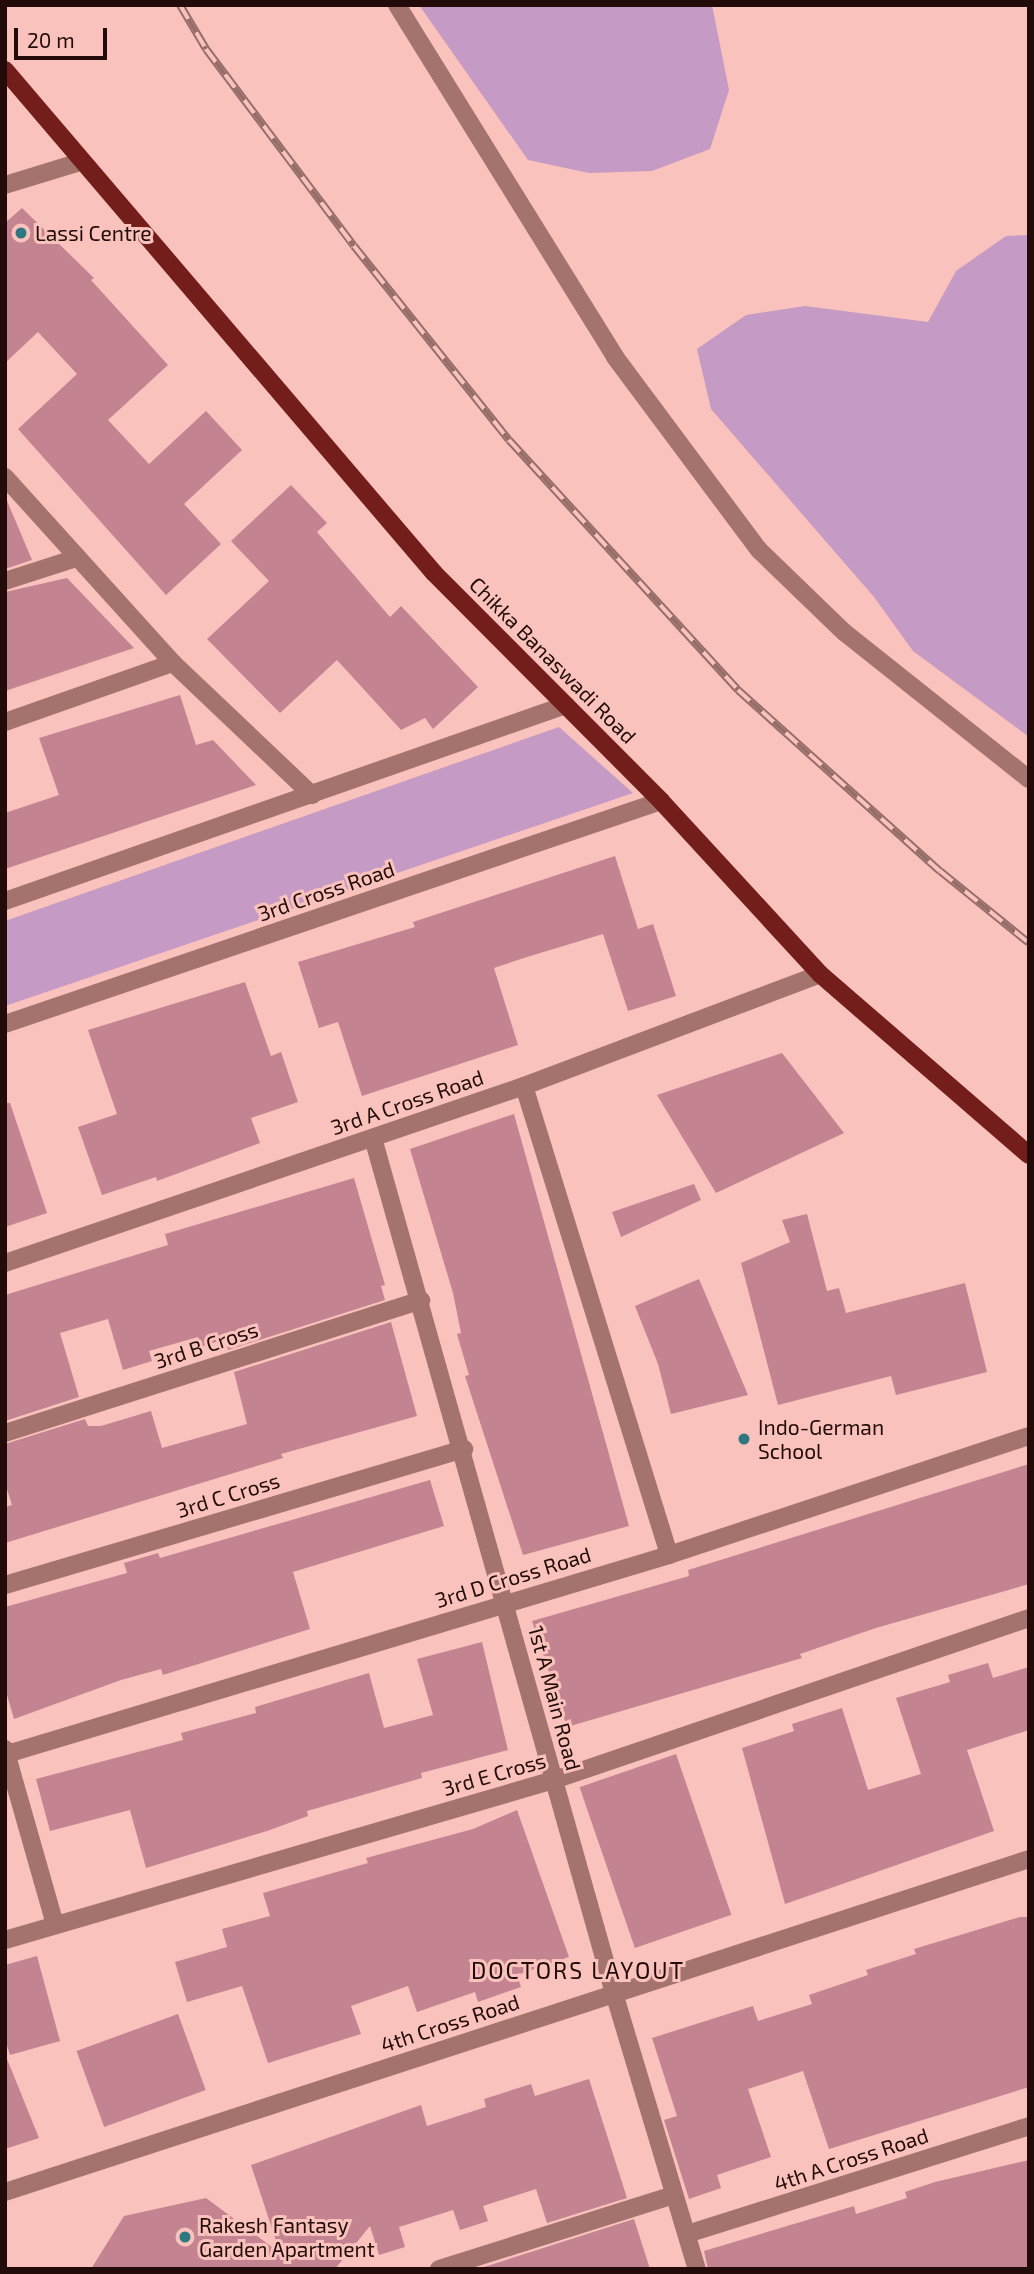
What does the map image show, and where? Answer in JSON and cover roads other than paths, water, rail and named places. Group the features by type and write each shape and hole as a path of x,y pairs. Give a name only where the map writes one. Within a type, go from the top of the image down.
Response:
{"main road":[{"name":"Chikka Banaswadi Road","path":"5,70 80,162 434,573 661,801 820,974 1029,1155"}],"street":[{"path":"397,5 615,357 759,550 845,632 1029,779"},
{"path":"5,185 80,162"},
{"path":"5,477 173,663 312,795"},
{"path":"5,581 76,558"},
{"path":"5,722 173,663"},
{"path":"5,901 566,705"},
{"name":"3rd Cross Road","path":"5,1024 661,801"},
{"name":"3rd A Cross Road","path":"5,1263 524,1086 820,974"},
{"path":"524,1086 668,1555"},
{"name":"1st A Main Road","path":"373,1138 464,1449 614,1993 697,2269"},
{"name":"3rd B Cross","path":"5,1433 421,1300"},
{"name":"3rd D Cross Road","path":"6,1752 668,1555 1029,1436"},
{"name":"3rd C Cross","path":"5,1585 464,1449"},
{"name":"3rd E Cross","path":"5,1940 554,1780 1029,1618"},
{"path":"6,1752 55,1924"},
{"name":"4th Cross Road","path":"5,2192 1029,1859"},
{"name":"4th A Cross Road","path":"687,2234 1029,2126"},
{"path":"439,2269 673,2196"}],"railway":[{"path":"180,5 206,49 354,246 509,440 738,690 940,871 1029,943"}],"place":[{"name":"Lassi Centre","path":"21,233"},
{"name":"Indo-German School","path":"744,1439"},
{"name":"Rakesh Fantasy Garden Apartment","path":"185,2237"}],"district":[{"name":"DOCTORS LAYOUT","path":"578,1970"}]}
